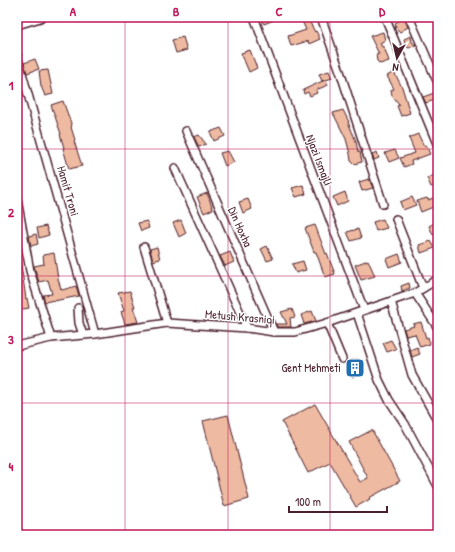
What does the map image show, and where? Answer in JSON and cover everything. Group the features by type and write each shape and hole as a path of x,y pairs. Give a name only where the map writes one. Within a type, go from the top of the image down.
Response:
{"street":[{"path":"17,24 40,17"},
{"name":"Njazi Ismajli","path":"254,17 361,312 379,380 389,400 405,424 438,486"},
{"path":"321,17 383,204"},
{"path":"385,17 438,146"},
{"path":"409,17 438,83"},
{"name":"Hamit Troni","path":"17,55 95,334"},
{"name":"Din Hoxha","path":"186,131 274,332"},
{"path":"175,168 247,328"},
{"path":"17,200 30,271 51,338"},
{"path":"396,219 424,288"},
{"path":"144,246 167,323"},
{"name":"Metush Krasniqi","path":"17,346 51,338 84,336 167,323 247,328 274,332 295,332 361,312 415,293 438,279"},
{"path":"415,293 438,328"},
{"path":"391,301 412,375 438,420"},
{"path":"78,308 79,323 84,336"},
{"path":"327,323 342,359"}],"building":[{"path":"260,17 281,17 264,24"},
{"path":"307,17 320,39 309,44 308,41 291,46 288,36 306,30 302,21"},
{"path":"404,18 408,27 400,32 396,28 395,23"},
{"path":"383,32 385,40 380,43 382,47 384,47 389,61 380,64 377,61 376,55 379,54 370,36"},
{"path":"411,36 412,42 416,45 409,48 405,46 404,39"},
{"path":"183,37 187,50 176,53 172,40"},
{"path":"250,50 257,68 249,72 241,53"},
{"path":"35,59 39,69 27,73 24,63"},
{"path":"48,70 53,94 45,96 41,86 39,71"},
{"path":"329,71 332,78 326,80 328,85 316,90 317,93 310,96 308,92 304,94 303,90 325,80 322,81 319,74"},
{"path":"394,72 402,87 410,113 401,116 397,106 400,105 392,96 391,90 394,89 387,76"},
{"path":"437,92 438,99 426,103 423,97"},
{"path":"63,101 72,126 74,141 82,166 69,169 61,134 51,105"},
{"path":"343,110 356,141 362,162 354,164 351,161 346,139 333,113"},
{"path":"221,128 225,136 214,141 210,132"},
{"path":"418,134 424,146 426,145 430,154 411,161 412,164 404,167 400,158 415,153 409,138"},
{"path":"199,135 206,144 199,147 194,137"},
{"path":"395,150 399,158 389,162 385,153"},
{"path":"228,151 234,162 225,166 220,153"},
{"path":"377,152 379,158 374,160 372,154"},
{"path":"435,175 438,179 438,184 431,187 427,178"},
{"path":"369,179 373,188 362,191 359,182"},
{"path":"303,185 306,194 296,197 292,188"},
{"path":"345,192 348,201 337,206 333,197"},
{"path":"207,193 213,209 204,213 197,197"},
{"path":"438,196 438,205 421,212 417,201 427,198 428,200"},
{"path":"412,197 416,205 403,210 400,202"},
{"path":"248,199 252,209 243,213 239,202"},
{"path":"383,219 387,228 376,231 373,222"},
{"path":"181,220 186,233 179,237 173,223"},
{"path":"147,221 149,228 141,231 138,223"},
{"path":"438,221 438,232 433,235 429,226"},
{"path":"315,225 335,274 325,277 305,228"},
{"path":"46,226 49,235 39,238 37,228"},
{"path":"358,229 361,238 351,241 347,232"},
{"path":"36,234 38,244 31,246 29,236"},
{"path":"431,241 435,248 421,253 419,245"},
{"path":"267,246 273,259 267,261 261,249"},
{"path":"157,247 160,259 153,261 150,249"},
{"path":"230,252 234,262 225,266 220,256"},
{"path":"54,253 61,289 76,286 79,296 45,302 43,295 52,294 48,280 39,282 34,266 44,264 43,255"},
{"path":"399,254 402,262 389,267 386,259"},
{"path":"17,257 20,257 26,299 27,298 29,308 18,310 17,299"},
{"path":"368,260 375,276 361,280 355,265"},
{"path":"303,261 306,270 296,273 292,264"},
{"path":"409,283 410,288 402,291 401,286"},
{"path":"130,291 138,322 125,324 121,312 124,311 118,293"},
{"path":"292,309 295,317 290,318 291,327 277,327 276,324 287,324 281,312"},
{"path":"312,311 316,321 304,324 301,315"},
{"path":"421,322 426,338 428,337 430,344 420,347 415,334 406,336 404,329"},
{"path":"391,340 396,349 387,352 383,343"},
{"path":"417,347 420,354 412,357 410,350"},
{"name":"Gent Mehmeti","path":"358,359 363,373 352,377 346,362"},
{"path":"315,404 360,482 368,478 349,442 372,430 400,481 356,507 330,462 308,473 282,422"},
{"path":"228,415 249,499 224,506 203,421"}],"place":[{"name":"Gent Mehmeti","path":"355,368"}]}
